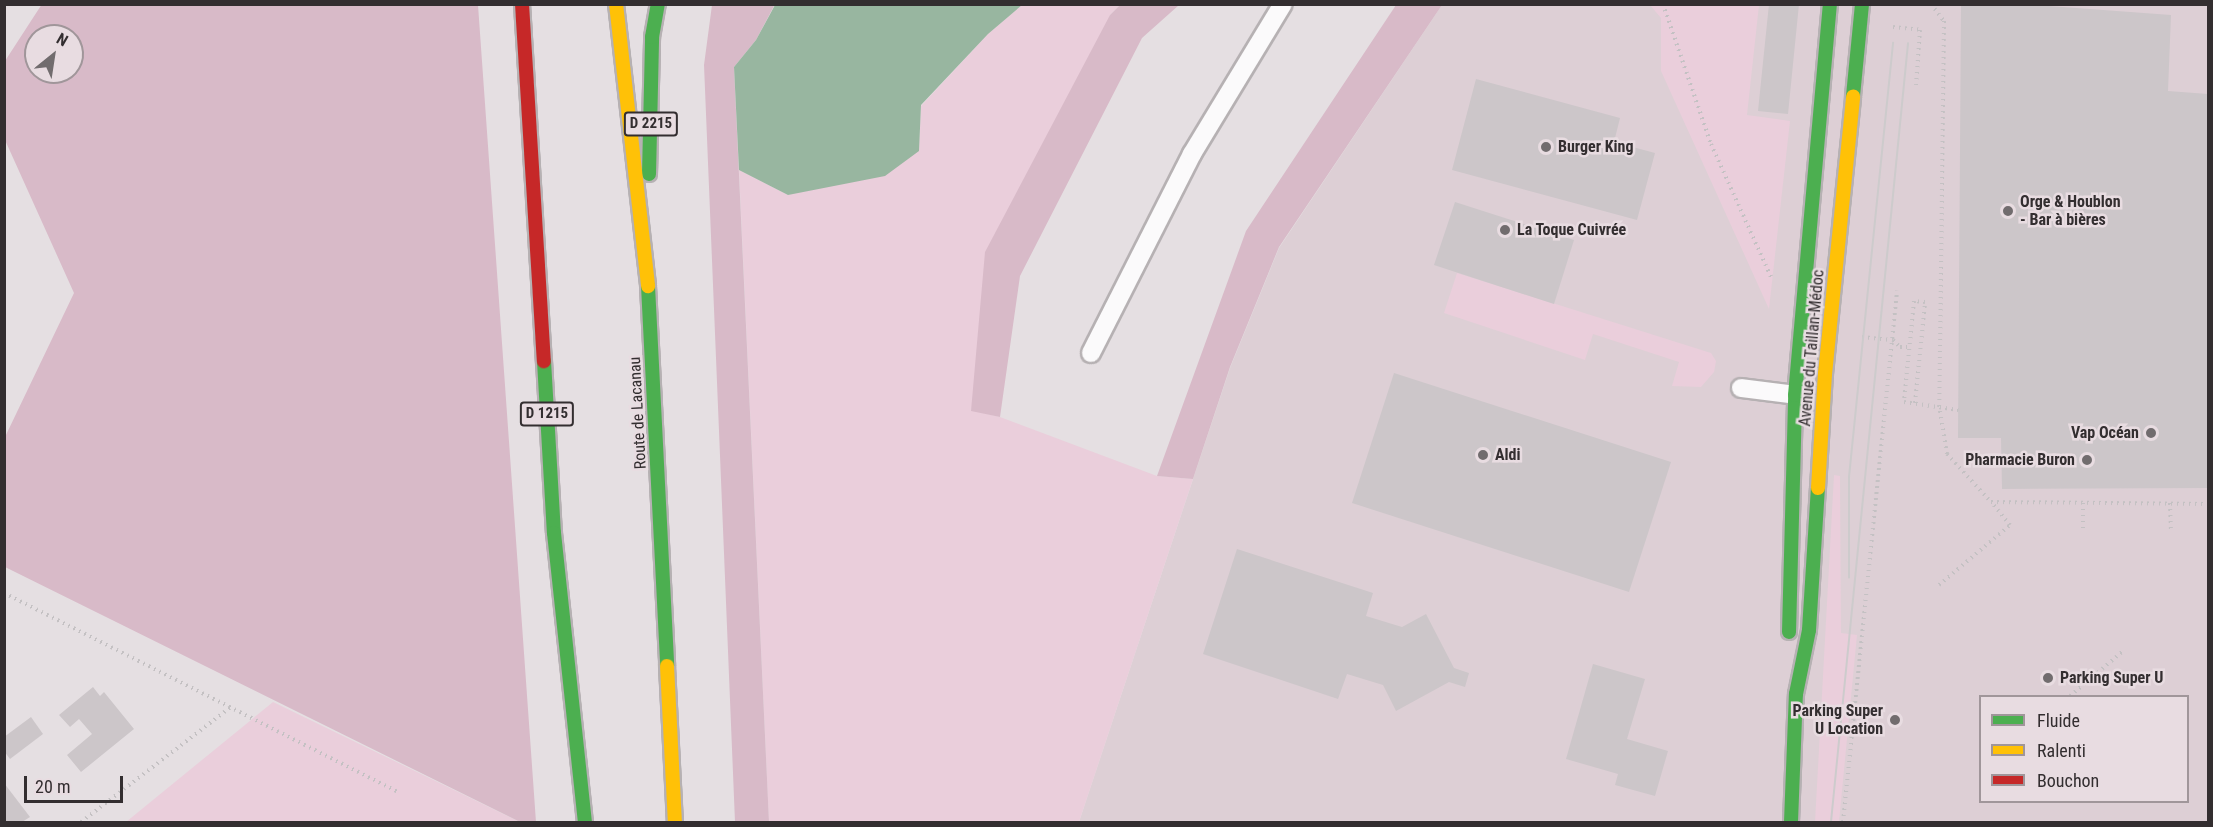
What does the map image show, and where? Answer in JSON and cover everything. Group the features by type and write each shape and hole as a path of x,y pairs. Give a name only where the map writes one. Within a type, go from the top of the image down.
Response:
{"main road":[{"name":"D 1215","path":"522,4 554,533 585,822"},
{"name":"Route de Lacanau","path":"616,4 627,126 646,245 675,822"},
{"name":"D 2215","path":"646,245 652,37 658,4"},
{"name":"Avenue du Taillan-Médoc","path":"1791,822 1796,694 1788,624 1795,395 1830,4"},
{"name":"Avenue du Taillan-Médoc","path":"1796,694 1809,630 1823,398 1862,4"}],"lane":[{"path":"1091,353 1192,154 1283,4"},
{"path":"1741,388 1823,398"}],"path":[{"path":"1663,4 1711,144 1765,270 1775,282"},
{"path":"1930,4 1944,21 1939,405 1947,454 2010,525 1939,585"},
{"path":"1916,85 1920,30"},
{"path":"1843,822 1897,291"},
{"path":"1915,403 1925,302 1914,301 1904,402 1915,403 1939,405 1958,410"},
{"path":"1893,340 1900,347 1910,347"},
{"path":"1991,502 2208,504"},
{"path":"2083,503 2084,529"},
{"path":"2170,503 2171,530"},
{"path":"4,593 398,792"},
{"path":"2071,695 2123,651"},
{"path":"81,822 231,707"}],"shaded area":[{"path":"42,4 478,5 536,822 520,822 5,567 5,437 74,293 5,140 5,61 24,32 24,84 84,84 84,24 29,24"},
{"path":"775,4 756,40 734,67 769,822 735,822 704,65 712,5"},
{"path":"775,5 1022,5 988,34 921,105 919,151 885,176 788,195 739,170 734,67 756,40"},
{"path":"1022,5 1120,5 1110,15 971,410 1000,417 1157,476 1193,479 1079,822 769,822 739,170 788,195 919,151 921,106 988,34"},
{"path":"1120,5 1179,5 1142,38 1020,276 1000,417 971,411 985,252 1110,15"},
{"path":"1396,5 1442,5 1279,247 1230,367 1193,479 1157,476 1246,231"},
{"path":"1442,5 2208,5 2208,822 1079,822 1230,368 1279,248"},
{"path":"1650,5 1759,5 1747,115 1790,121 1769,309 1661,71 1661,18"},
{"path":"1457,273 1711,353 1716,361 1714,372 1701,387 1672,386 1679,362 1593,334 1585,360 1444,313"},
{"path":"1834,475 1840,476 1841,633 1857,635 1839,822 1815,822"},
{"path":"273,702 520,822 126,822"}],"building":[{"path":"1769,4 1799,4 1788,114 1758,111"},
{"path":"1961,4 2023,4 2171,15 2168,91 2208,94 2208,488 2002,489 2001,438 1958,438"},
{"name":"Burger King","path":"1476,79 1620,118 1614,142 1655,153 1637,220 1452,170"},
{"path":"1455,202 1574,240 1554,304 1434,265"},
{"path":"1394,373 1671,462 1629,592 1352,503"},
{"path":"1237,549 1373,593 1366,616 1402,627 1426,614 1454,668 1469,673 1465,687 1449,682 1396,711 1383,685 1347,674 1338,699 1203,654"},
{"path":"1593,664 1645,679 1627,739 1668,751 1655,796 1615,785 1618,774 1566,759"},
{"path":"93,687 100,696 104,692 134,729 81,772 67,755 92,734 79,719 70,727 59,715"},
{"path":"31,717 43,734 10,759 4,751 4,737"},
{"path":"4,783 30,817 22,822 4,822"}],"tram line":[{"path":"1849,578 1849,477 1893,43"},
{"path":"1831,822 1908,44"}],"traffic: fast":[{"path":"649,174 652,37 658,4"},
{"path":"1789,632 1795,395 1830,4"},
{"path":"1853,96 1862,4"},
{"path":"648,286 667,666"},
{"path":"544,361 554,533 585,822"},
{"path":"1791,822 1796,694 1809,630 1818,488"}],"traffic: slow":[{"path":"616,4 648,286"},
{"path":"1818,488 1825,374 1853,96"},
{"path":"667,666 675,822"}],"traffic: jam":[{"path":"522,4 544,361"}],"place":[{"name":"Burger King","path":"1546,147"},
{"name":"Orge & Houblon - Bar à bières","path":"2008,211"},
{"name":"La Toque Cuivrée","path":"1505,230"},
{"name":"Vap Océan","path":"2151,433"},
{"name":"Aldi","path":"1483,455"},
{"name":"Pharmacie Buron","path":"2087,460"},
{"name":"Parking Super U","path":"2048,678"},
{"name":"Parking Super U Location","path":"1895,720"}]}
